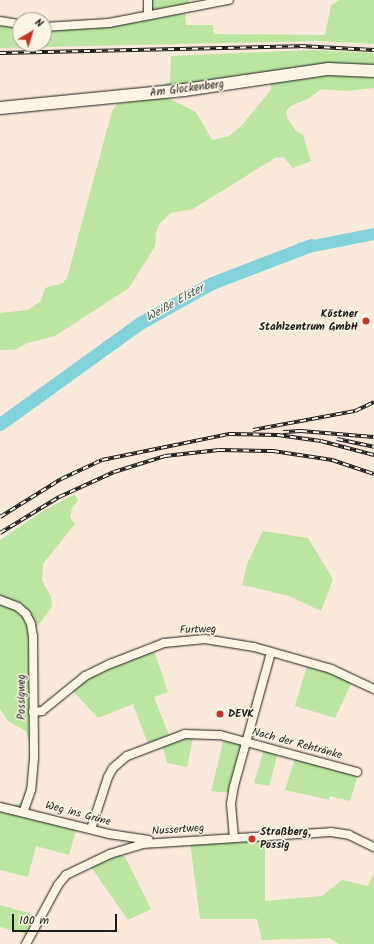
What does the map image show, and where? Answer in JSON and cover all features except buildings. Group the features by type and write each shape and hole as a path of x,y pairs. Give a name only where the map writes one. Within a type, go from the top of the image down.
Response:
{"main road":[{"name":"Am Glockenberg","path":"0,108 184,90 328,69 374,71"}],"street":[{"path":"148,0 148,15"},
{"path":"52,27 109,23 192,4 229,0"},
{"path":"0,21 12,23"},
{"name":"Possigweg","path":"0,600 18,607 26,614 31,624 33,712 32,777 24,810"},
{"name":"Furtweg","path":"33,712 42,712 85,676 164,644 205,639 222,640 331,669 374,689"},
{"path":"234,838 231,804 246,742 271,653"},
{"name":"Nach der Rehtränke","path":"91,829 108,777 127,756 185,734 196,732 246,742 357,772"},
{"name":"Weg ins Grüne","path":"0,806 24,810 91,829 151,842"},
{"name":"Nussertweg","path":"26,944 58,885 66,875 110,854 151,842 332,832 349,835 374,847"}],"green space":[{"path":"150,0 189,0 189,5 166,7 151,12"},
{"path":"340,0 374,0 374,44 318,41 52,47 52,28 178,13 185,14 186,25 213,25 214,34 325,35 331,5"},
{"path":"0,24 12,25 12,48 0,48"},
{"path":"311,50 374,53 374,88 346,91 321,89 310,98 291,106 286,111 287,117 296,131 303,135 311,161 293,168 283,157 275,158 193,209 171,213 160,223 156,232 155,246 129,288 55,336 28,343 14,350 0,350 0,313 28,310 41,301 45,288 63,283 67,278 112,111 117,104 166,97 196,112 212,140 229,136 242,125 271,90 270,74 164,88 164,84 170,82 171,56"},
{"path":"75,494 78,501 72,508 70,517 75,524 43,564 42,580 51,597 52,607 36,628 30,780 22,807 19,808 0,805 0,802 14,806 22,801 28,784 30,746 26,731 8,721 0,709 0,540 43,511"},
{"path":"263,531 308,538 333,579 321,611 289,596 242,585 247,564"},
{"path":"154,650 168,692 154,697 169,735 148,744 133,704 98,718 72,690 89,675"},
{"path":"307,666 353,680 335,718 295,706"},
{"path":"194,734 187,767 167,763 162,745"},
{"path":"224,738 239,742 241,748 231,793 211,791"},
{"path":"264,749 278,753 269,786 254,783"},
{"path":"295,758 358,775 350,801 330,796 329,800 285,790"},
{"path":"0,809 77,827 69,855 36,846 28,877 0,870"},
{"path":"219,840 265,840 265,901 322,896 342,880 368,886 374,873 374,944 339,944 330,938 262,940 257,919 200,919 190,842"},
{"path":"118,853 125,857 151,909 128,920 91,867"},
{"path":"0,905 35,915 26,934 0,927"}],"water":[{"path":"374,228 374,240 304,254 295,251 298,243"}],"waterway":[{"name":"Weiße Elster","path":"0,424 140,323 212,283 311,245"}],"railway":[{"path":"0,53 300,46 374,50"},
{"path":"253,430 355,411 374,402"},
{"path":"283,432 301,431 374,437"},
{"path":"0,517 61,479 102,460 229,434 278,435 321,441 374,455"},
{"path":"337,439 374,447"},
{"path":"0,533 59,497 114,472 165,456 219,450 273,451 332,460 374,474"}],"place":[{"name":"Köstner Stahlzentrum GmbH","path":"366,321"},
{"name":"DEVK","path":"220,714"},
{"name":"Straßberg, Possig","path":"252,839"}]}
